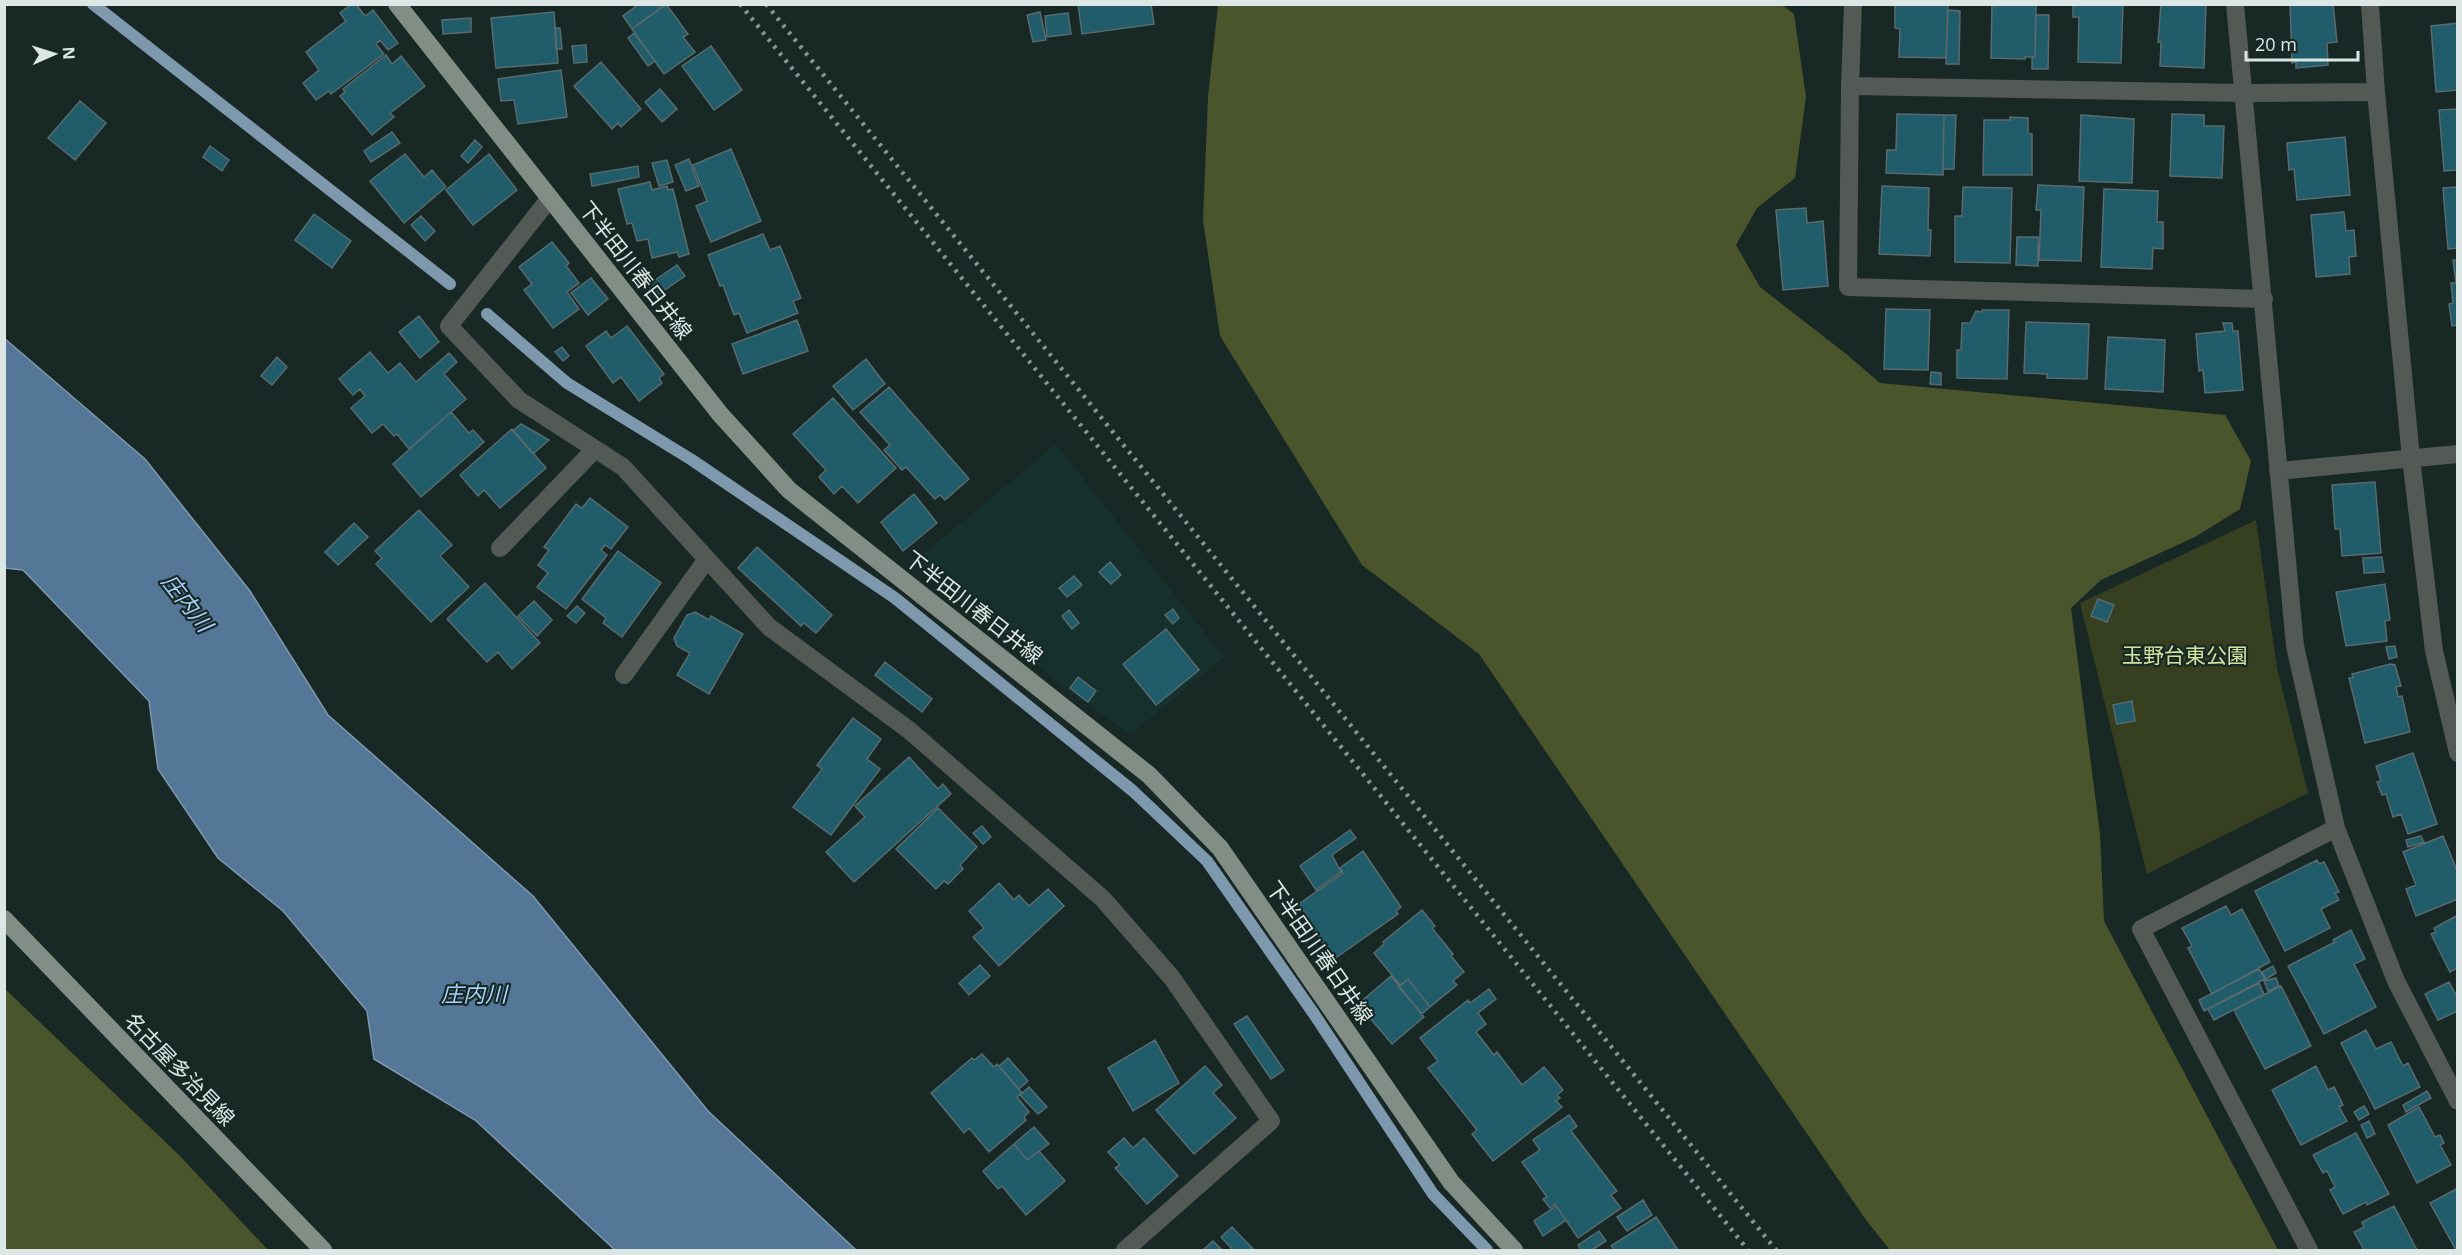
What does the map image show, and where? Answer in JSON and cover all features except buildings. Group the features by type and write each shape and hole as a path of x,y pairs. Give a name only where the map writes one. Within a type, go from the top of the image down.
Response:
{"main road":[{"name":"下半田川春日井線","path":"397,4 720,414 789,490 1149,775 1220,848 1451,1182 1514,1251"},
{"name":"名古屋多治見線","path":"4,919 323,1251"}],"street":[{"path":"1853,4 1848,287 2264,299"},
{"path":"2235,4 2295,646 2336,828 2396,981 2457,1101"},
{"path":"2370,4 2376,92 2411,458 2434,651 2457,753"},
{"path":"1850,86 2243,93 2376,92"},
{"path":"550,198 449,326 519,400 623,467 769,627 909,730 1103,899 1172,978 1271,1121 1125,1251"},
{"path":"500,548 595,448"},
{"path":"2278,471 2457,454"},
{"path":"624,675 707,559"},
{"path":"2308,1251 2140,929 2336,828"}],"shaded area":[{"path":"1056,444 1224,657 1131,734 1065,689 915,561"}],"green space":[{"path":"1218,5 1782,5 1794,14 1806,97 1795,178 1757,208 1736,245 1760,287 1880,383 2225,415 2251,461 2240,509 2195,537 2101,580 2071,608 2100,834 2104,921 2278,1250 1890,1250 1866,1220 1479,654 1362,565 1220,336 1203,220 1208,97"},
{"name":"玉野台東公園","path":"2256,520 2277,668 2308,793 2147,874 2080,603"},
{"path":"4,988 178,1154 268,1250 5,1250"}],"water":[{"name":"庄内川","path":"4,338 145,459 250,591 328,715 533,896 708,1111 856,1250 615,1250 475,1120 374,1059 367,1011 283,911 218,858 158,769 149,701 23,570 5,568"}],"waterway":[{"path":"93,4 450,284"},
{"path":"487,314 567,383 692,460 895,598 1133,791 1207,861 1314,1014 1433,1194 1487,1250"}],"railway":[{"path":"740,4 1748,1250"},
{"path":"766,4 1776,1250"}]}
